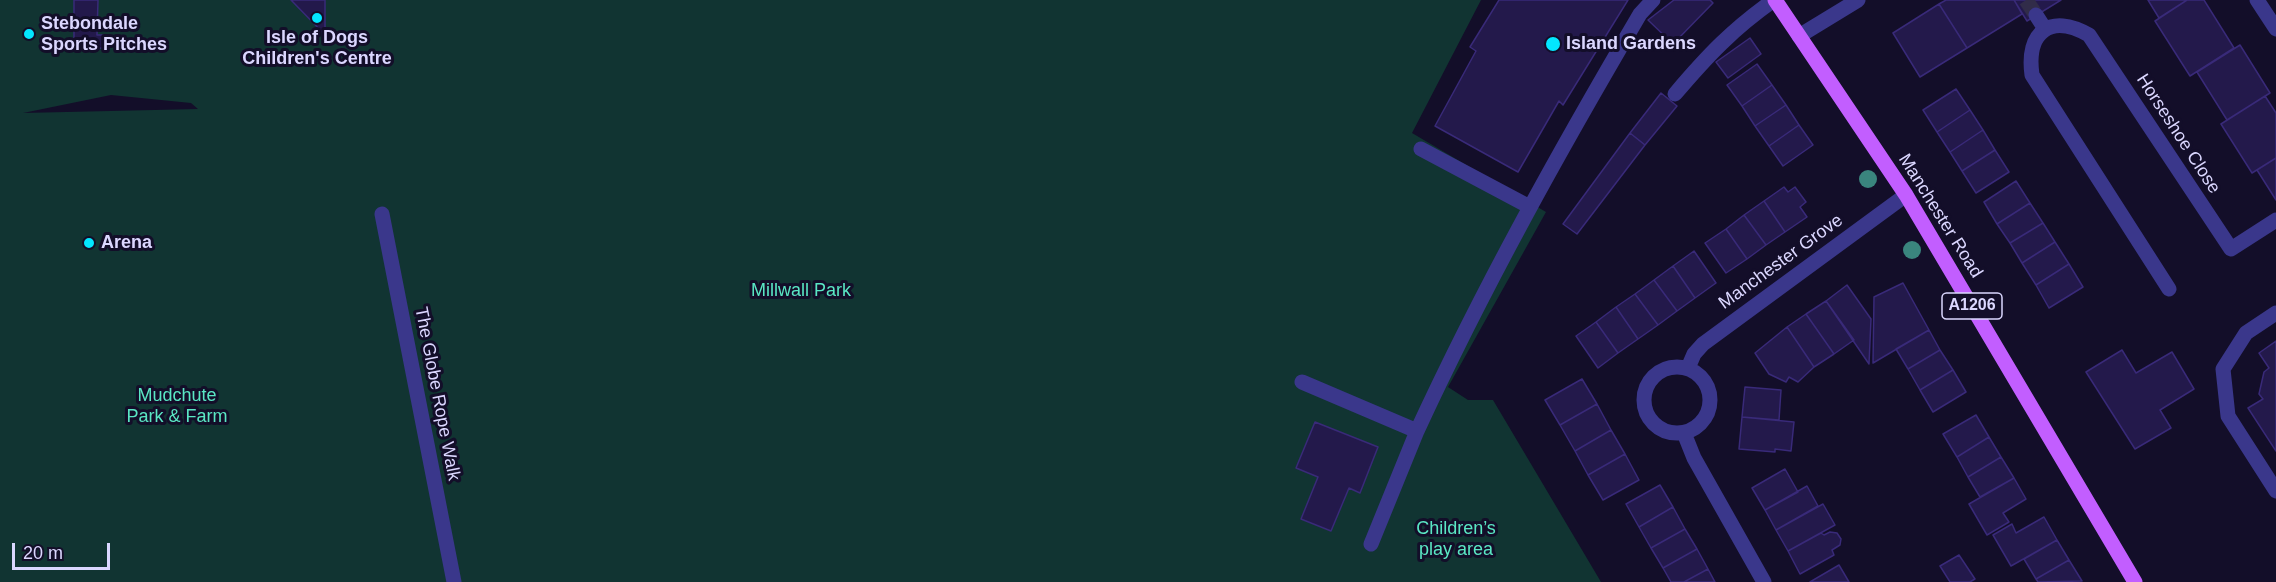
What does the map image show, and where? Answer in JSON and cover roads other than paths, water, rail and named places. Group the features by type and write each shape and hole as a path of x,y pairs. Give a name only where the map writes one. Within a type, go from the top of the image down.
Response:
{"main road":[{"name":"Manchester Road","path":"1774,0 1906,195 2135,582"}],"street":[{"path":"1371,544 1443,374 1530,207 1640,14 1653,0"},
{"path":"1675,93 1711,52 1744,22 1774,0"},
{"path":"1799,36 1858,0"},
{"path":"2258,0 2276,29"},
{"path":"2036,15 2045,29 2035,41 2030,57 2032,75 2169,289"},
{"name":"Horseshoe Close","path":"2045,29 2059,25 2073,26 2089,35 2231,249 2276,220"},
{"path":"1421,149 1530,207"},
{"name":"Manchester Grove","path":"1688,368 1703,344 1906,195"},
{"name":"The Globe Rope Walk","path":"382,214 454,582"},
{"path":"2276,313 2246,333 2223,369 2229,416 2276,491"},
{"path":"1666,368 1688,368 1705,381 1709,391 1708,412 1694,429 1673,433 1653,423 1644,403 1645,392 1649,382 1666,368"},
{"path":"1302,382 1417,431"},
{"path":"1684,432 1694,458 1764,582"}],"tunnel":[{"path":"2026,0 2036,15"}],"place":[{"name":"Isle of Dogs Children's Centre","path":"317,18"},
{"name":"Stebondale Sports Pitches","path":"29,34"},
{"name":"Island Gardens","path":"1553,44"},
{"name":"Arena","path":"89,243"}],"park label":[{"name":"Millwall Park","path":"801,291"},
{"name":"Mudchute Park & Farm","path":"177,406"},
{"name":"Children’s play area","path":"1456,539"}]}
